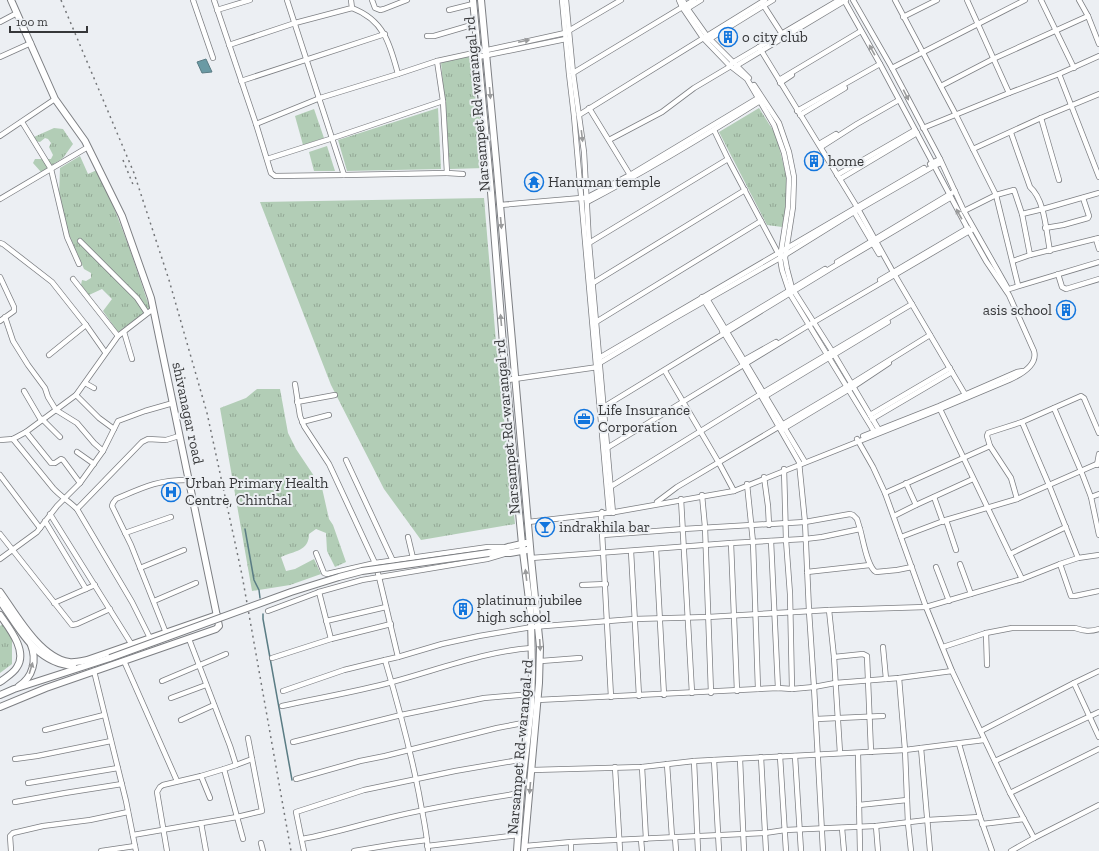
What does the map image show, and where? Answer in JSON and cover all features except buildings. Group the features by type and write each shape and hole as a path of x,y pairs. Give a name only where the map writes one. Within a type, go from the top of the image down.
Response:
{"street":[{"name":"shivanagar road","path":"11,0 55,99 86,141 122,216 151,298 217,615"},
{"path":"193,0 212,58"},
{"path":"214,0 256,124 270,172 275,176 463,174"},
{"path":"217,10 250,0"},
{"path":"287,0 344,175"},
{"path":"351,0 352,8"},
{"path":"372,0 375,8 380,10 406,0"},
{"name":"Narsampet Rd-warangal rd","path":"481,0 541,661 525,848"},
{"path":"562,0 584,152 598,363"},
{"path":"566,0 566,39 611,512"},
{"path":"256,124 320,98 437,61 486,52 567,32 621,0"},
{"path":"679,0 706,39 747,79 774,125 784,153 789,178 788,207 780,254 782,270 791,291 877,432"},
{"path":"573,73 694,0"},
{"path":"684,6 701,0"},
{"path":"579,115 706,39 764,2 773,0"},
{"path":"760,49 839,0"},
{"path":"609,140 662,112 694,88 845,0 881,65 949,196 1007,289 1035,354 1032,364 1024,370 939,408 734,490 657,502 611,512"},
{"path":"895,0 941,86 996,195 1018,285"},
{"path":"903,17 937,0"},
{"path":"967,0 1009,93"},
{"path":"892,68 1025,0"},
{"path":"1041,0 1074,68"},
{"path":"1079,0 1088,16 1099,44"},
{"path":"854,1 892,68 940,161 964,211 970,229"},
{"path":"449,10 473,2"},
{"name":"Narsampet Rd-warangal rd","path":"473,2 491,192 506,380 522,544 532,627 531,694 521,792 517,851"},
{"path":"764,2 782,34"},
{"path":"229,45 295,23 352,8 361,11 375,21 385,34 398,74"},
{"path":"0,22 17,13"},
{"path":"941,86 1088,16"},
{"path":"427,36 434,36 475,24"},
{"path":"780,81 862,32"},
{"path":"241,81 385,34"},
{"path":"486,52 566,39"},
{"path":"0,57 31,43"},
{"path":"760,49 798,113 820,146 855,210 965,396"},
{"path":"923,128 1074,68 1099,56"},
{"path":"437,61 443,100 447,173"},
{"path":"732,65 748,77 779,123 789,152 794,177 793,207 786,254 786,269 791,291"},
{"path":"798,113 881,65"},
{"path":"1059,74 1099,177"},
{"path":"973,149 1041,118 1099,94"},
{"path":"820,146 898,98"},
{"path":"0,136 55,99"},
{"path":"500,204 581,198 586,200 631,178 714,130 759,99"},
{"path":"586,200 759,99"},
{"path":"266,159 333,138 443,100"},
{"path":"589,108 630,175"},
{"path":"1041,118 1059,180"},
{"path":"22,122 51,169 67,237 79,264"},
{"path":"714,130 744,190 780,254"},
{"path":"838,177 916,131"},
{"path":"1010,133 1030,187 1035,192 1043,209 1050,251"},
{"path":"0,199 88,147"},
{"path":"589,243 728,159"},
{"path":"506,380 598,363 780,254 787,248 940,161"},
{"path":"593,282 744,190"},
{"path":"964,211 996,195 1014,190 1022,214 1030,255"},
{"path":"602,408 665,371 725,331 874,242 955,191"},
{"path":"1022,214 1099,193"},
{"path":"1045,228 1068,224 1088,218 1089,216 1083,198"},
{"path":"780,254 786,254 855,210"},
{"path":"596,322 761,221"},
{"path":"606,449 811,322 970,229"},
{"path":"1013,261 1030,255 1098,239 1099,249"},
{"path":"80,241 137,298 147,314"},
{"path":"0,243 52,282 105,352"},
{"path":"1007,289 1099,262"},
{"path":"1058,274 1062,287 1066,289 1099,279"},
{"path":"0,279 14,307 14,311 0,322"},
{"path":"73,279 118,336"},
{"path":"705,299 745,363 802,462 823,851"},
{"path":"609,488 831,355 911,305"},
{"path":"0,440 13,438 26,432 76,395 105,352 118,336 153,309"},
{"path":"5,317 13,341 45,388 48,397 56,410 77,423 94,443 103,450"},
{"path":"49,355 86,325"},
{"path":"124,332 132,359"},
{"path":"657,502 677,487 850,387 929,336"},
{"path":"665,371 734,490"},
{"path":"871,417 950,371"},
{"path":"85,383 94,388"},
{"path":"295,384 297,402 302,422 329,464 375,563 398,657"},
{"path":"850,387 871,417 877,432"},
{"path":"24,391 42,420 60,437"},
{"path":"76,395 99,418 114,429"},
{"path":"297,402 335,395"},
{"path":"1017,499 1011,478 990,446 987,436 988,434 1022,422 1079,396 1082,396 1099,433"},
{"path":"0,558 34,535 57,506 80,483 103,450 118,421 145,411 173,404"},
{"path":"939,408 1022,579"},
{"path":"1054,408 1091,497 1099,533"},
{"path":"302,422 329,415"},
{"path":"1022,422 1050,485 1078,558"},
{"path":"26,432 51,464 55,464 61,459 63,460 80,483"},
{"path":"77,509 142,442 148,439 166,440 179,436"},
{"path":"13,438 53,488 77,509 132,602 150,638"},
{"path":"858,440 885,492 926,607 952,671 1010,793 1034,838"},
{"path":"885,492 964,459 990,446"},
{"path":"77,452 94,464"},
{"path":"901,537 944,521 1017,499 1098,464 1099,454"},
{"path":"346,460 393,561"},
{"path":"784,470 792,689"},
{"path":"0,475 40,528"},
{"path":"764,478 769,525"},
{"path":"894,516 973,479"},
{"path":"166,632 125,533 112,506 116,499 157,482 169,480 188,480"},
{"path":"906,483 916,505"},
{"path":"747,485 753,542 758,689"},
{"path":"1091,497 1099,494"},
{"path":"702,496 705,527 704,545 711,692"},
{"path":"934,497 956,550"},
{"path":"528,521 611,512 681,499"},
{"path":"681,499 692,693"},
{"path":"602,513 611,697"},
{"path":"50,514 132,645"},
{"path":"603,535 705,527 786,524 850,514 857,519 870,565 874,571 897,570 912,567"},
{"path":"125,533 171,517"},
{"path":"45,521 86,589"},
{"path":"1010,554 1066,527"},
{"path":"531,558 805,539 860,529"},
{"path":"0,534 69,622 74,625 110,609"},
{"path":"408,537 413,558"},
{"path":"770,541 778,688"},
{"path":"268,611 319,592 379,577 487,559 522,544 530,543"},
{"path":"731,543 737,691"},
{"path":"316,553 325,574 375,563 488,547 509,550 530,550"},
{"path":"656,549 664,695"},
{"path":"140,568 184,550"},
{"path":"0,695 14,689 110,658 291,592 339,577 362,571 509,550"},
{"path":"631,551 639,696"},
{"path":"283,691 344,670 479,636 532,627 634,619 708,617 809,610 926,607 1022,579 1078,558 1099,555"},
{"path":"960,564 971,594"},
{"path":"1060,564 1071,596 1099,591"},
{"path":"807,572 870,565"},
{"path":"936,567 948,601"},
{"path":"154,601 196,583"},
{"path":"582,585 606,584"},
{"path":"54,603 95,585"},
{"path":"0,592 40,647 53,656 69,662 87,660 217,615 219,626 218,628 189,639 46,688 0,707"},
{"path":"319,592 331,639"},
{"path":"0,601 36,650 44,657 65,665 87,665"},
{"path":"326,621 386,607"},
{"path":"829,610 834,657 840,753"},
{"path":"0,615 19,645 20,659 17,668 0,682"},
{"path":"272,658 331,639 391,624"},
{"path":"943,647 986,633 1012,628 1070,628 1092,631 1099,629"},
{"path":"986,633 986,665"},
{"path":"189,639 200,665 236,765"},
{"path":"14,689 22,684 32,669 34,659 33,650 29,641"},
{"path":"883,647 886,679"},
{"path":"282,706 392,682 510,650 532,648"},
{"path":"162,681 226,654"},
{"path":"834,657 863,654 866,655 868,659 871,752"},
{"path":"541,661 580,658"},
{"path":"385,660 410,749 428,848 519,835"},
{"path":"124,661 177,781"},
{"path":"94,671 122,784 136,849 101,851"},
{"path":"537,700 664,695 778,688 792,689 952,671"},
{"path":"981,731 1099,671"},
{"path":"899,678 911,851"},
{"path":"1074,683 1099,737"},
{"path":"171,698 206,684"},
{"path":"293,742 401,715 484,698 531,694"},
{"path":"181,720 214,706"},
{"path":"995,761 1099,712"},
{"path":"45,730 104,715"},
{"path":"816,719 882,716"},
{"path":"296,779 360,761 528,722"},
{"path":"133,835 237,817 262,811 248,738"},
{"path":"532,770 642,767 694,761 905,750 984,740"},
{"path":"16,759 111,741"},
{"path":"959,744 982,824 992,851"},
{"path":"921,748 930,851"},
{"path":"1010,793 1099,749"},
{"path":"858,753 860,851"},
{"path":"780,756 786,851"},
{"path":"795,756 801,851"},
{"path":"761,757 766,851"},
{"path":"167,851 158,792 160,787 224,769 252,759"},
{"path":"304,851 296,812 364,790 455,771 525,759"},
{"path":"740,759 744,851"},
{"path":"714,760 719,851"},
{"path":"694,761 698,851"},
{"path":"667,764 676,851"},
{"path":"642,767 644,839 642,851"},
{"path":"28,783 118,768"},
{"path":"615,768 620,851"},
{"path":"224,769 243,839"},
{"path":"201,776 210,798"},
{"path":"15,802 122,784"},
{"path":"302,839 333,833 422,810 521,792"},
{"path":"859,805 907,800"},
{"path":"1011,851 1099,805"},
{"path":"11,851 10,836 13,833 43,826 90,820 128,812"},
{"path":"525,848 571,842 765,833 785,830 876,826 927,820 980,817"},
{"path":"982,824 1024,819"},
{"path":"201,823 206,851"},
{"path":"876,826 878,851"},
{"path":"842,828 844,851"},
{"path":"354,851 427,840"},
{"path":"571,842 571,851"},
{"path":"261,843 263,851"}],"green space":[{"path":"473,54 485,168 450,169 441,62"},
{"path":"438,108 441,169 347,171 338,140"},
{"path":"759,108 776,135 787,179 786,205 782,227 767,225 719,132"},
{"path":"314,109 324,138 303,145 295,116"},
{"path":"54,128 63,129 73,144 63,158 41,172 33,163 35,159 51,159 53,155 49,147 51,143 45,138 40,142 35,141 34,137"},
{"path":"327,146 335,171 314,171 309,152"},
{"path":"80,156 88,174 97,170 105,187 126,238 150,309 118,332 103,311 112,299 102,289 89,295 81,285 82,280 86,281 91,278 91,273 84,269 67,230 59,197 60,168"},
{"path":"484,198 496,342 515,524 421,540 384,489 331,385 260,202"},
{"path":"257,389 280,389 288,433 296,449 322,488 329,519 333,525 346,562 335,567 327,551 326,533 316,529 309,534 308,540 304,547 296,552 281,557 286,571 295,569 314,559 321,574 290,585 252,591 220,408 246,398"},
{"path":"5,622 12,640 12,664 0,673 0,626"}],"water":[{"path":"206,59 212,72 202,73 197,62"}],"waterway":[{"path":"245,529 254,580 259,590 260,598"},
{"path":"263,614 292,780"}],"railway":[{"path":"61,0 134,173 169,280 207,413 242,575 291,851"},
{"path":"123,160 134,187"}],"place":[{"name":"o city club","path":"728,37"},
{"name":"home","path":"814,161"},
{"name":"Hanuman temple","path":"534,182"},
{"name":"asis school","path":"1066,310"},
{"name":"Life Insurance Corporation","path":"584,419"},
{"name":"Urban Primary Health Centre, Chinthal","path":"171,492"},
{"name":"indrakhila bar","path":"545,527"},
{"name":"platinum jubilee high school","path":"463,609"}]}
